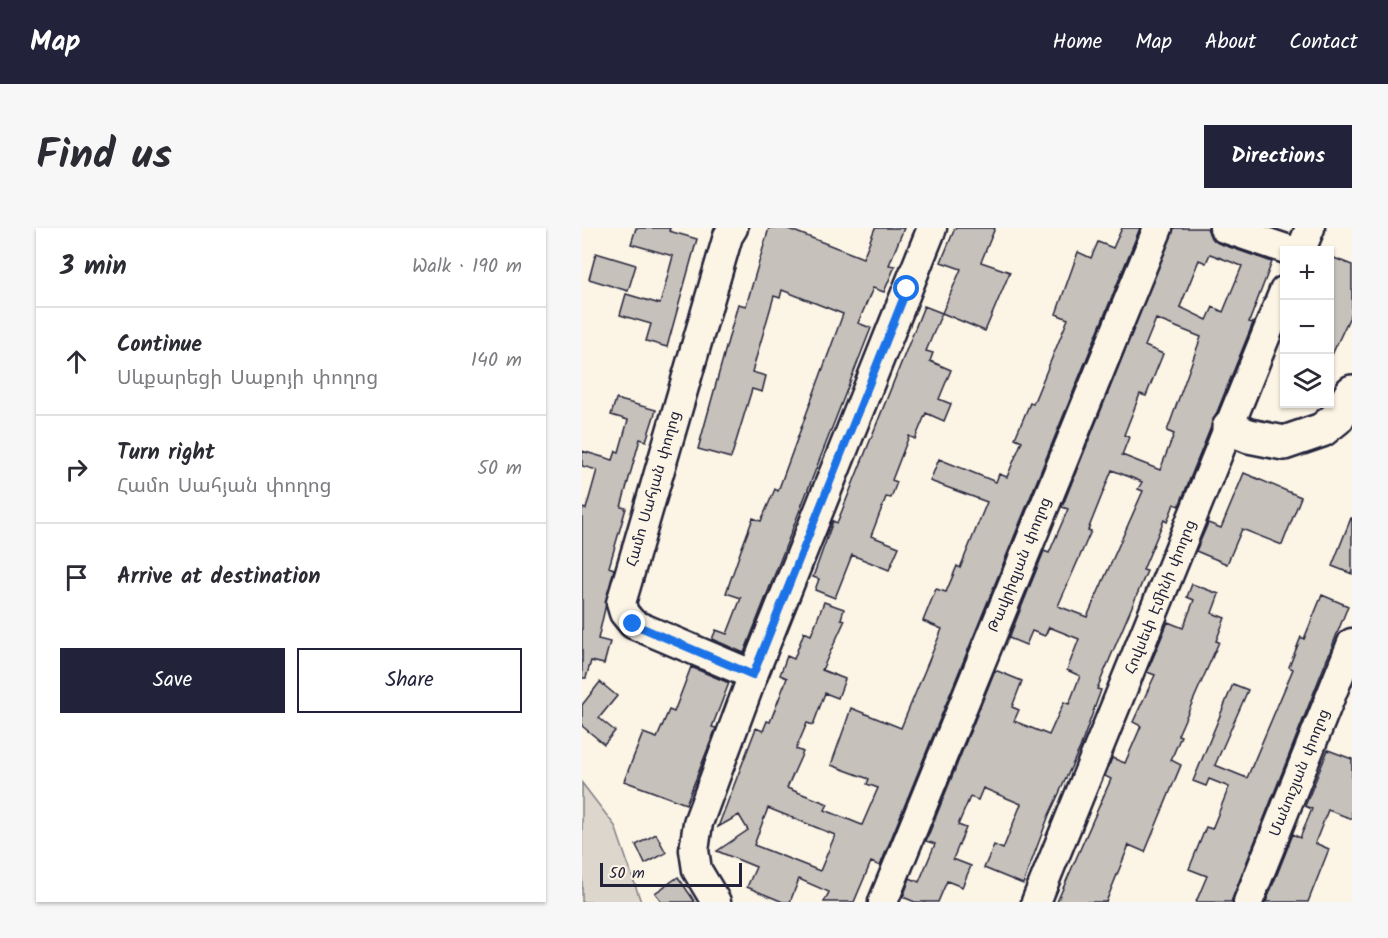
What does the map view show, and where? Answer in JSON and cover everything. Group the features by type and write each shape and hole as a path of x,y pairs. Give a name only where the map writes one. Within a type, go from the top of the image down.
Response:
{"main road":[{"path":"1230,428 1249,436 1284,443 1322,430 1337,418 1352,392"}],"street":[{"name":"Համո Սահյան փողոց","path":"733,228 728,236 621,603 624,613 633,624 753,675"},
{"path":"716,902 697,870 694,850 698,823 753,675 932,228"},
{"name":"Թավրիզյան փողոց","path":"883,902 1158,228"},
{"path":"1224,228 1301,243"},
{"name":"Հովսեփ Էմինի փողոց","path":"1036,902 1280,300"},
{"name":"Մանուշյան փողոց","path":"1248,902 1352,644"}],"shaded area":[{"path":"582,783 615,826 641,902 582,902"}],"building":[{"path":"636,228 670,228 669,231 697,239 667,347 646,341 651,324 620,315 626,294 660,304 673,256 631,244"},
{"path":"769,228 786,228 863,258 875,228 904,228 889,265 895,266 884,292 873,288 858,323 871,328 744,653 712,639 716,630 727,634 741,598 726,593 741,550 753,518 761,521 775,489 778,491 843,314 782,290 780,298 774,296 752,372 766,376 762,392 752,389 731,458 698,449 738,304 746,306"},
{"path":"955,228 995,228 981,262 1010,272 985,331 942,313 961,269 941,262"},
{"path":"1122,228 1140,228 880,866 871,862 854,902 824,902 829,892 799,879 790,902 783,902 747,887 756,867 717,851 748,830 739,815 718,827 756,728 763,731 767,721 770,722 787,678 780,675 787,656 794,659 804,632 811,635 824,602 844,609 841,619 845,620 822,670 845,679 838,698 825,693 813,725 807,723 796,749 803,752 787,788 828,804 825,810 862,825 878,788 867,784 869,779 831,765 851,708 901,728 942,629 923,621 936,589 946,592 957,566 960,568 987,502 930,481 939,459 996,482 999,474 1007,477 1022,441 1015,438 1030,403 1033,404 1068,319 1056,314 1078,252 1091,258 1098,242 1113,248","holes":["768,808 835,835 820,871 754,845"]},
{"path":"1174,228 1207,228 1211,238 1218,243 1272,262 1249,322 1253,323 1179,506 1174,504 1167,522 1164,520 1143,570 1147,571 1097,689 1101,690 1080,748 1049,815 1023,884 984,868 994,845 1003,849 1021,804 983,788 978,800 970,797 958,825 966,828 953,859 971,866 962,887 947,881 938,902 915,902 903,897 910,878 919,882 935,844 926,841 995,670 1022,681 1012,707 1019,710 1014,721 1049,735 1064,702 1069,704 1080,676 1067,670 1079,639 1049,627 1045,636 1032,631 1026,645 1009,638 1044,551 1049,553 1068,509 1062,507","holes":["1210,254 1242,266 1223,312 1213,307 1207,320 1180,307 1199,260 1206,263","1156,319 1201,337 1167,431 1174,434 1160,470 1122,455 1129,437 1124,435 1140,394 1146,396 1163,354 1145,346","1112,470 1142,482 1138,489 1143,491 1087,617 1058,606 1091,531 1088,530"]},
{"path":"596,253 636,265 628,291 589,279"},
{"path":"1334,258 1352,265 1352,312 1334,350"},
{"path":"924,306 942,313 926,351 933,353 930,361 951,370 939,399 951,404 944,421 926,413 915,439 909,436 892,480 897,482 891,498 886,497 871,536 899,547 889,570 852,555 835,598 815,590 819,579 813,577 833,521 837,523"},
{"path":"616,399 656,410 646,441 640,439 621,507 626,508 609,567 614,569 598,639 610,642 604,664 591,661 586,678 582,678 582,508 586,509 597,470 582,466 582,451 613,460 616,451 619,452 628,420 611,415"},
{"path":"1244,473 1301,497 1282,545 1242,529 1227,564 1196,551 1208,523 1221,528"},
{"path":"1352,518 1352,574 1332,566"},
{"path":"1192,584 1219,594 1212,613 1225,618 1216,641 1219,642 1178,735 1181,736 1171,760 1181,765 1145,852 1129,845 1106,902 1057,902 1111,779 1105,776 1112,758 1125,763 1141,726 1133,722 1155,675 1147,672 1168,622 1183,628 1194,600 1187,597"},
{"path":"1322,595 1348,606 1231,902 1196,902 1207,876 1189,869 1206,827 1212,829 1229,787 1209,779 1206,786 1193,781 1233,684 1248,690 1215,765 1247,778 1293,669 1289,667 1301,637 1304,639"},
{"path":"691,667 729,683 712,727 716,728 686,804 624,781 643,733 657,738 669,710 674,712"},
{"path":"600,682 617,696 599,718 615,731 604,744 582,726 582,705"},
{"path":"1328,750 1352,759 1352,819 1328,810 1315,843 1329,849 1308,902 1266,902 1293,834 1300,838 1312,809 1305,806"},
{"path":"656,834 666,853 645,864 636,845"},
{"path":"678,877 695,902 662,902 655,893"}],"route":[{"path":"633,624 753,675 907,289"}]}
